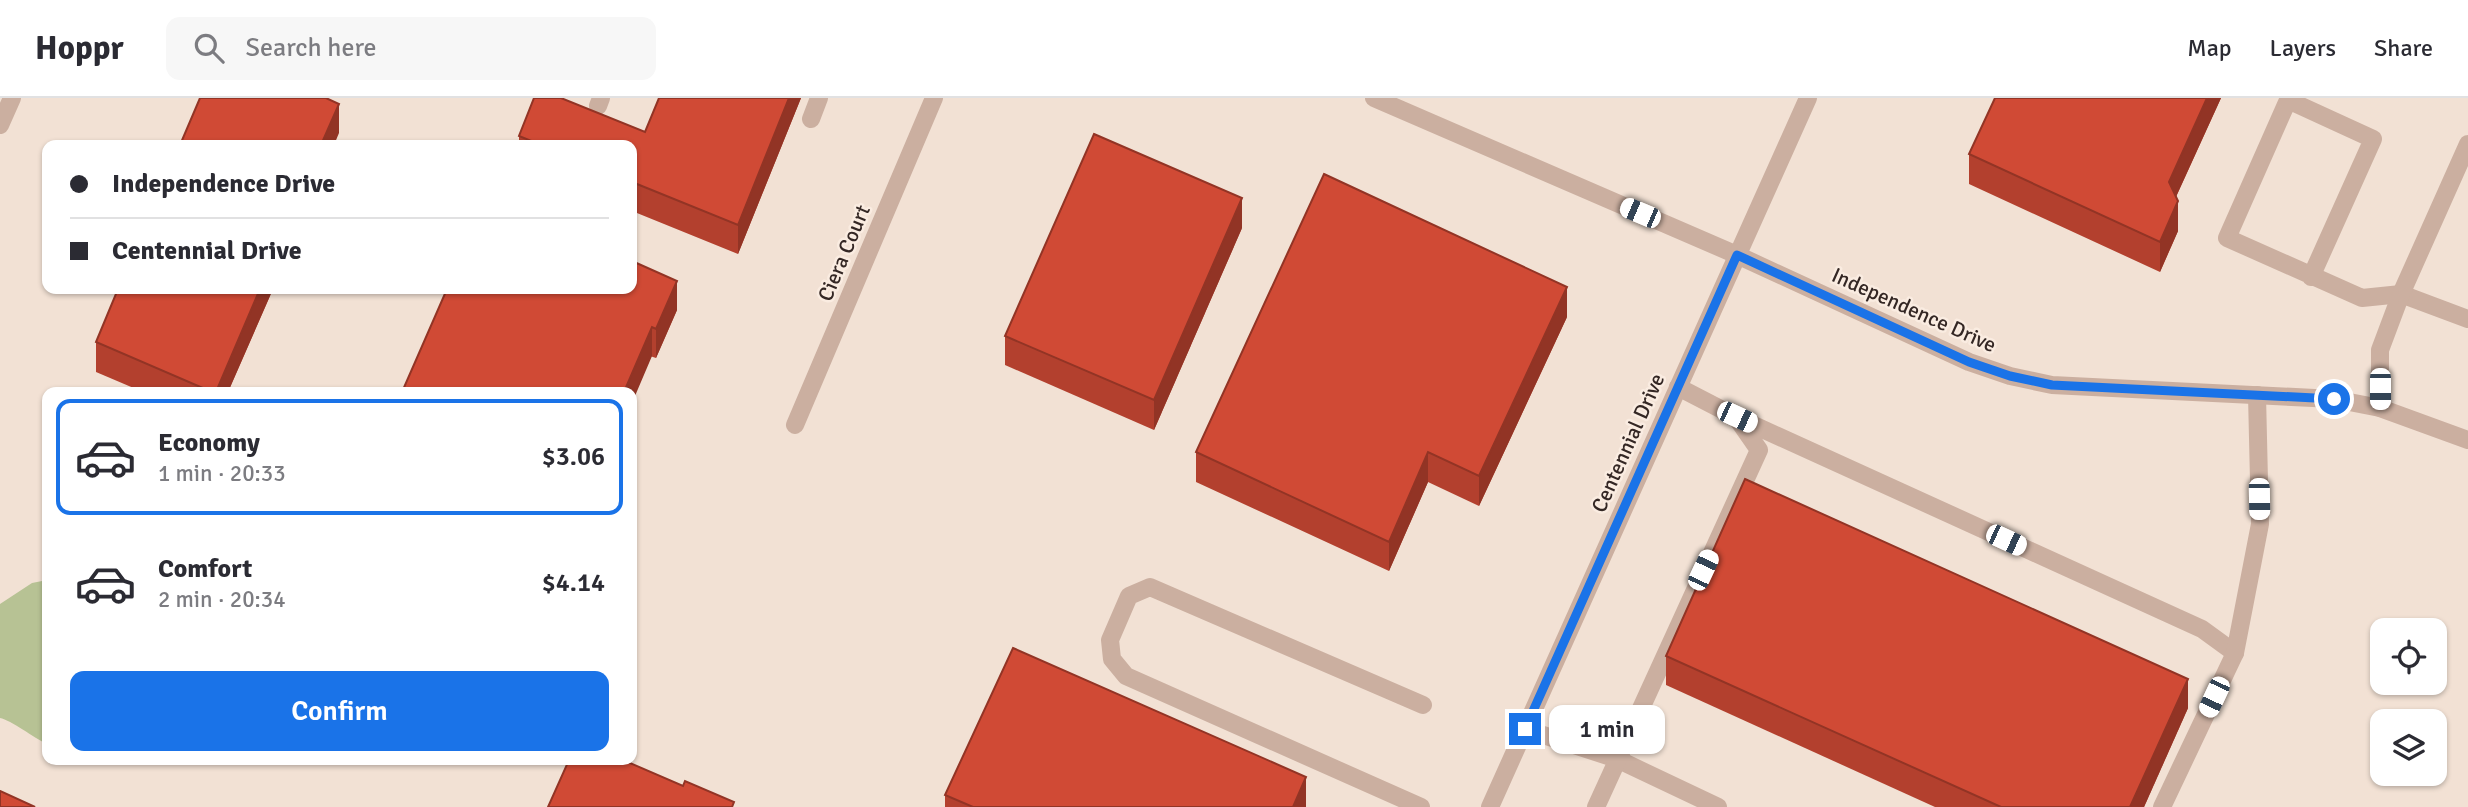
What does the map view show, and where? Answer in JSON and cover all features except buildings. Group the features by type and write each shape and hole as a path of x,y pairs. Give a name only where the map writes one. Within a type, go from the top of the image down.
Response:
{"street":[{"path":"0,125 12,98"},
{"path":"811,119 819,98"},
{"name":"Ciera Court","path":"795,425 934,98"},
{"name":"Independence Drive","path":"1374,98 1737,255 1969,362 2010,376 2052,385 2334,399 2380,408 2468,440"},
{"name":"Centennial Drive","path":"1490,807 1808,98"},
{"path":"2311,277 2373,139 2288,100 2227,238 2311,277 2362,298 2401,293 2468,319"},
{"path":"2380,408 2380,350 2401,293 2468,144"},
{"path":"1678,387 1737,417 2202,629 2235,653"},
{"path":"2162,807 2235,653 2260,524 2257,395"},
{"path":"1596,807 1759,450 1737,417"},
{"path":"1421,807 1126,676 1112,659 1110,640 1129,596 1150,587 1423,705"},
{"path":"1525,729 1617,759 1718,807"}],"green space":[{"path":"42,581 42,741 0,718 0,604 32,583"}],"route":[{"path":"1525,729 1737,255 1969,362 2010,376 2052,385 2334,399"}]}
